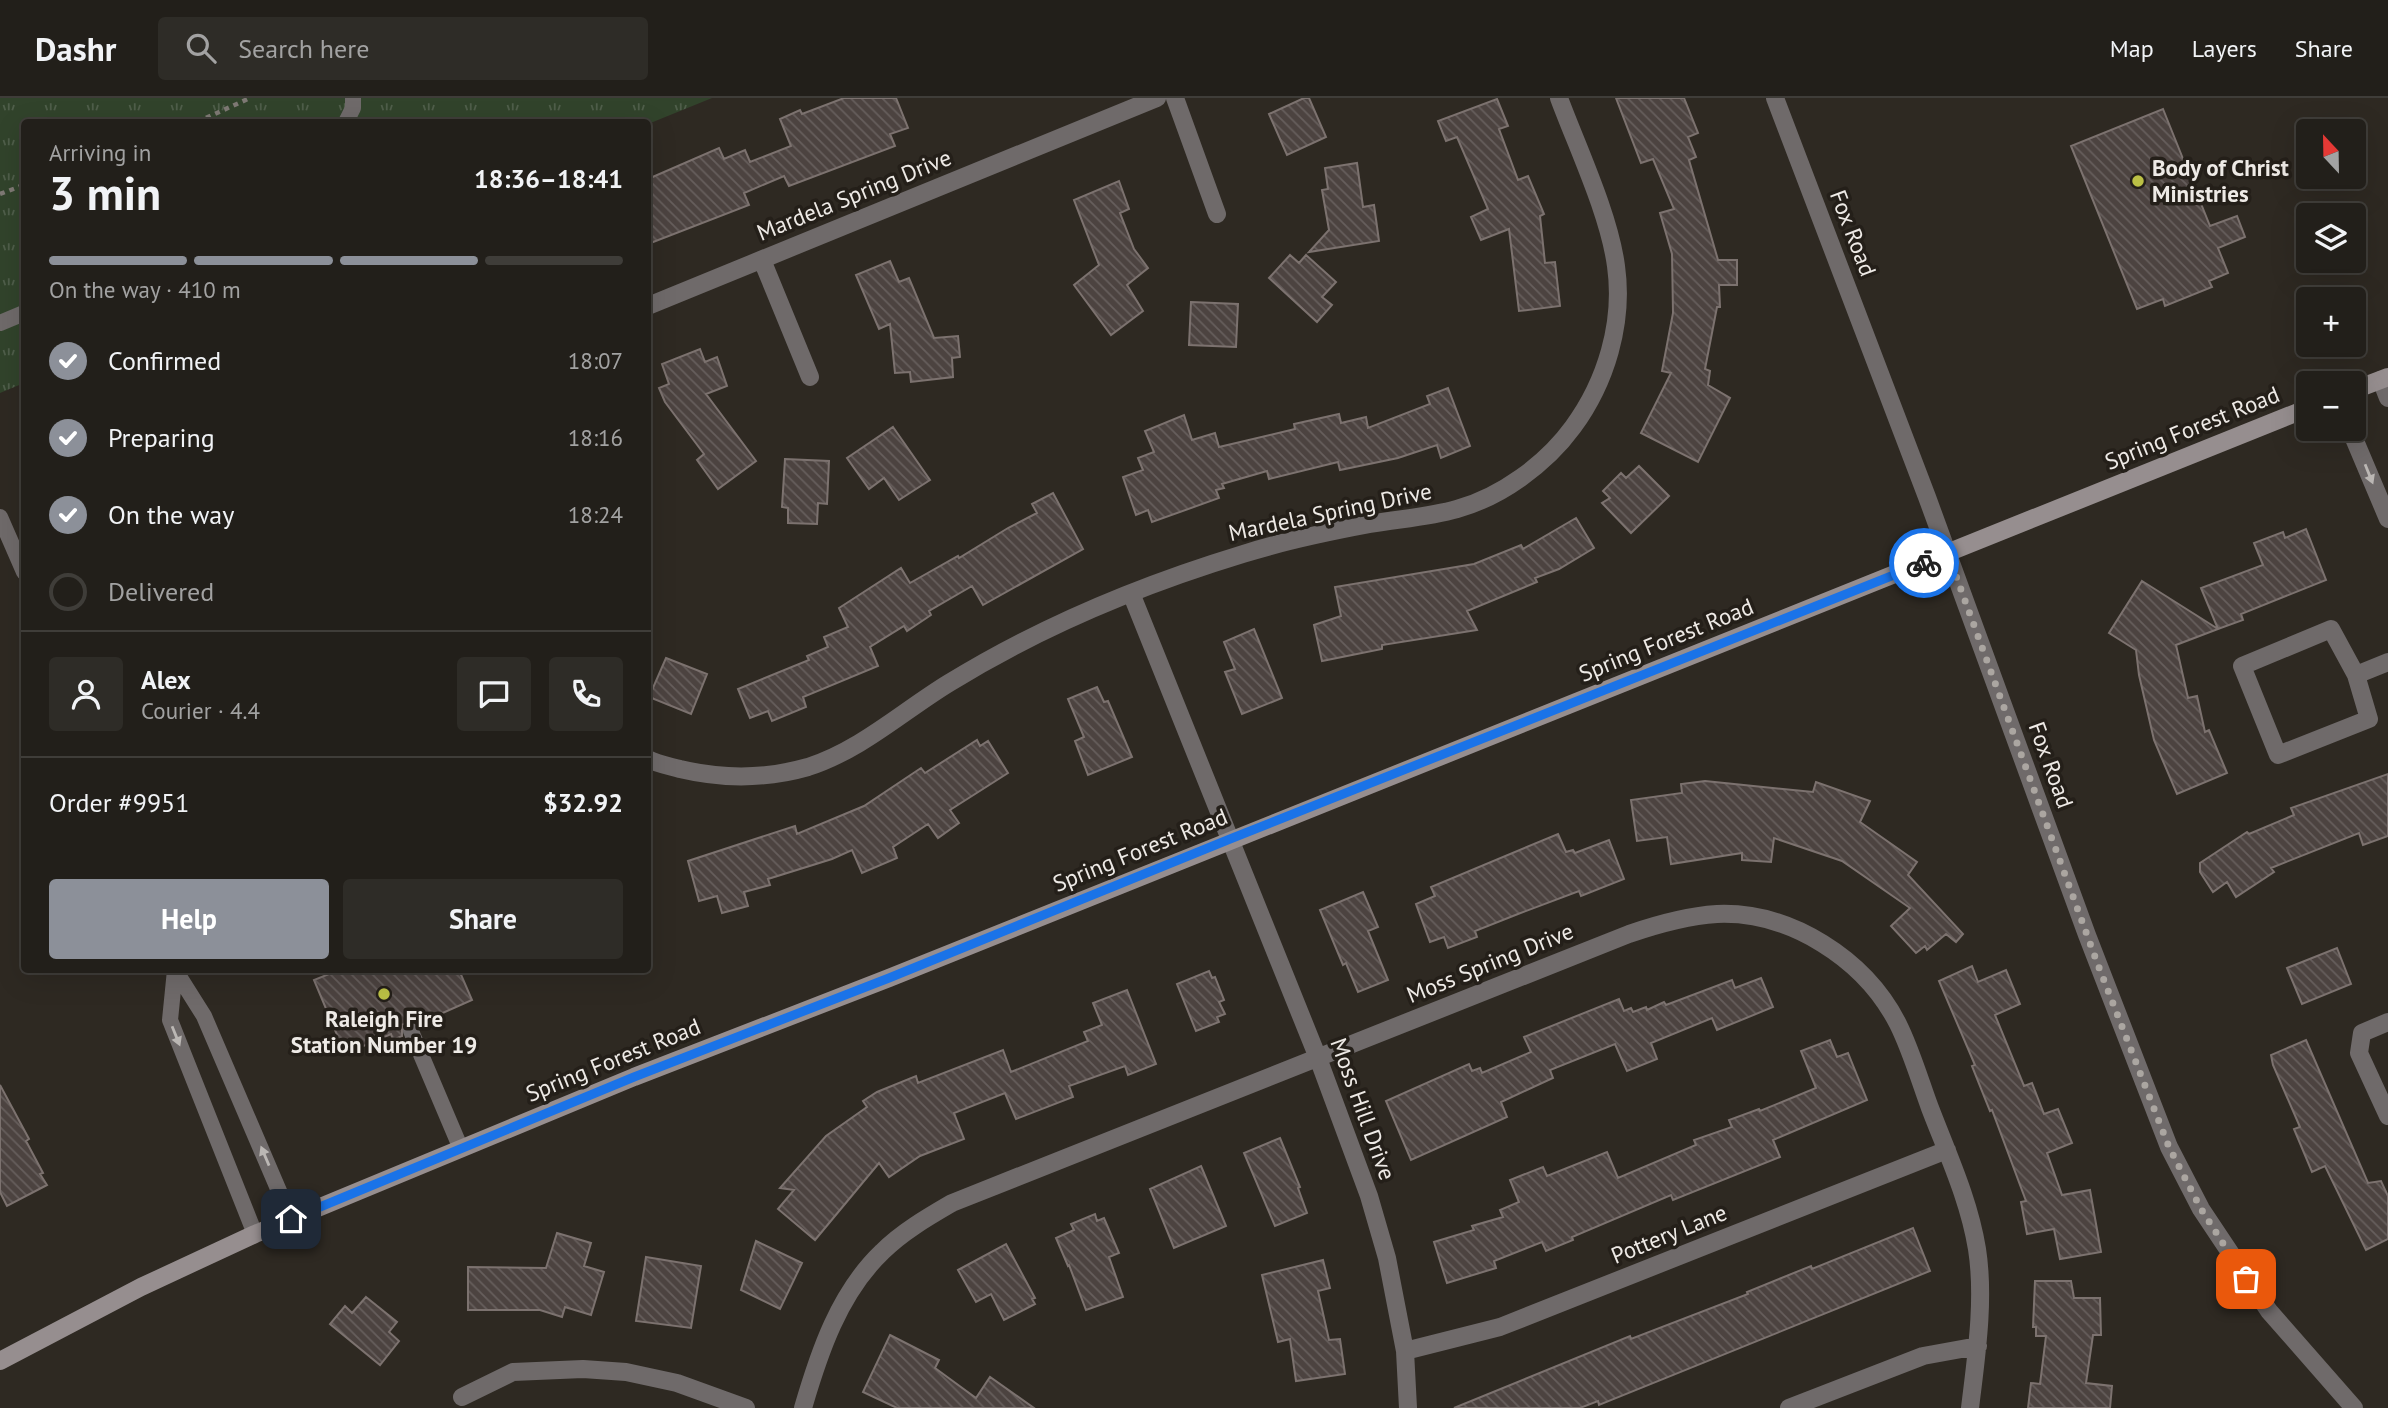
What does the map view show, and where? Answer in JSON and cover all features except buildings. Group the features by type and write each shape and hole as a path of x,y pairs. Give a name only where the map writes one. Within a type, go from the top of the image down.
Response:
{"main road":[{"path":"2366,386 2385,379"},
{"name":"Spring Forest Road","path":"0,1361 141,1287 291,1219 1230,839 2296,413"}],"street":[{"name":"Mardela Spring Drive","path":"651,305 1157,98"},
{"path":"1175,98 1217,214"},
{"name":"Mardela Spring Drive","path":"651,765 710,776 782,774 810,766 865,740 947,684 1002,652 1049,628 1130,593 1243,554 1290,541 1467,506 1488,498 1521,478 1570,432 1588,406 1605,373 1617,309 1617,268 1608,229 1559,98"},
{"name":"Fox Road","path":"1774,98 1948,554 2091,945 2169,1147 2201,1209 2269,1311 2354,1408"},
{"path":"762,260 810,377"},
{"path":"2385,379 2388,398"},
{"path":"2355,441 2388,519"},
{"name":"Moss Hill Drive","path":"1130,593 1318,1058 1369,1196 1387,1258 1405,1351 1408,1408"},
{"path":"2332,629 2356,675 2370,719 2277,755 2242,666 2332,629"},
{"path":"2356,675 2388,662"},
{"name":"Moss Spring Drive","path":"803,1408 830,1328 854,1286 882,1251 919,1223 952,1203 1658,924 1698,916 1745,915 1771,920 1808,935 1856,968 1877,992 1898,1024 1966,1199 1978,1251 1978,1346 1970,1408"},
{"path":"2388,1022 2362,1033 2359,1052 2388,1116"},
{"name":"Pottery Lane","path":"1405,1351 1500,1327 1947,1150"},
{"path":"1789,1408 1923,1356 1978,1346"},
{"path":"462,1397 513,1372 583,1369 626,1372 677,1383 746,1408"}],"lane":[{"path":"348,119 353,108 353,98"},
{"path":"0,323 21,314"},
{"path":"0,517 21,565"},
{"path":"174,973 170,1020 255,1234"},
{"path":"176,973 204,1016 291,1219"},
{"path":"411,1031 461,1149"}],"path":[{"path":"204,119 250,98"},
{"path":"0,194 21,186"}],"green space":[{"path":"0,98 712,98 651,123 651,119 21,119 21,384 0,393"}],"way so far":[{"path":"1924,563 1948,554 2098,965 2169,1147 2190,1191 2246,1279"}],"place":[{"name":"Body of Christ Ministries","path":"2138,181"},
{"name":"Raleigh Fire Station Number 19","path":"384,994"}],"route":[{"path":"291,1219 634,1077 889,978 1230,839 1924,563"}]}
